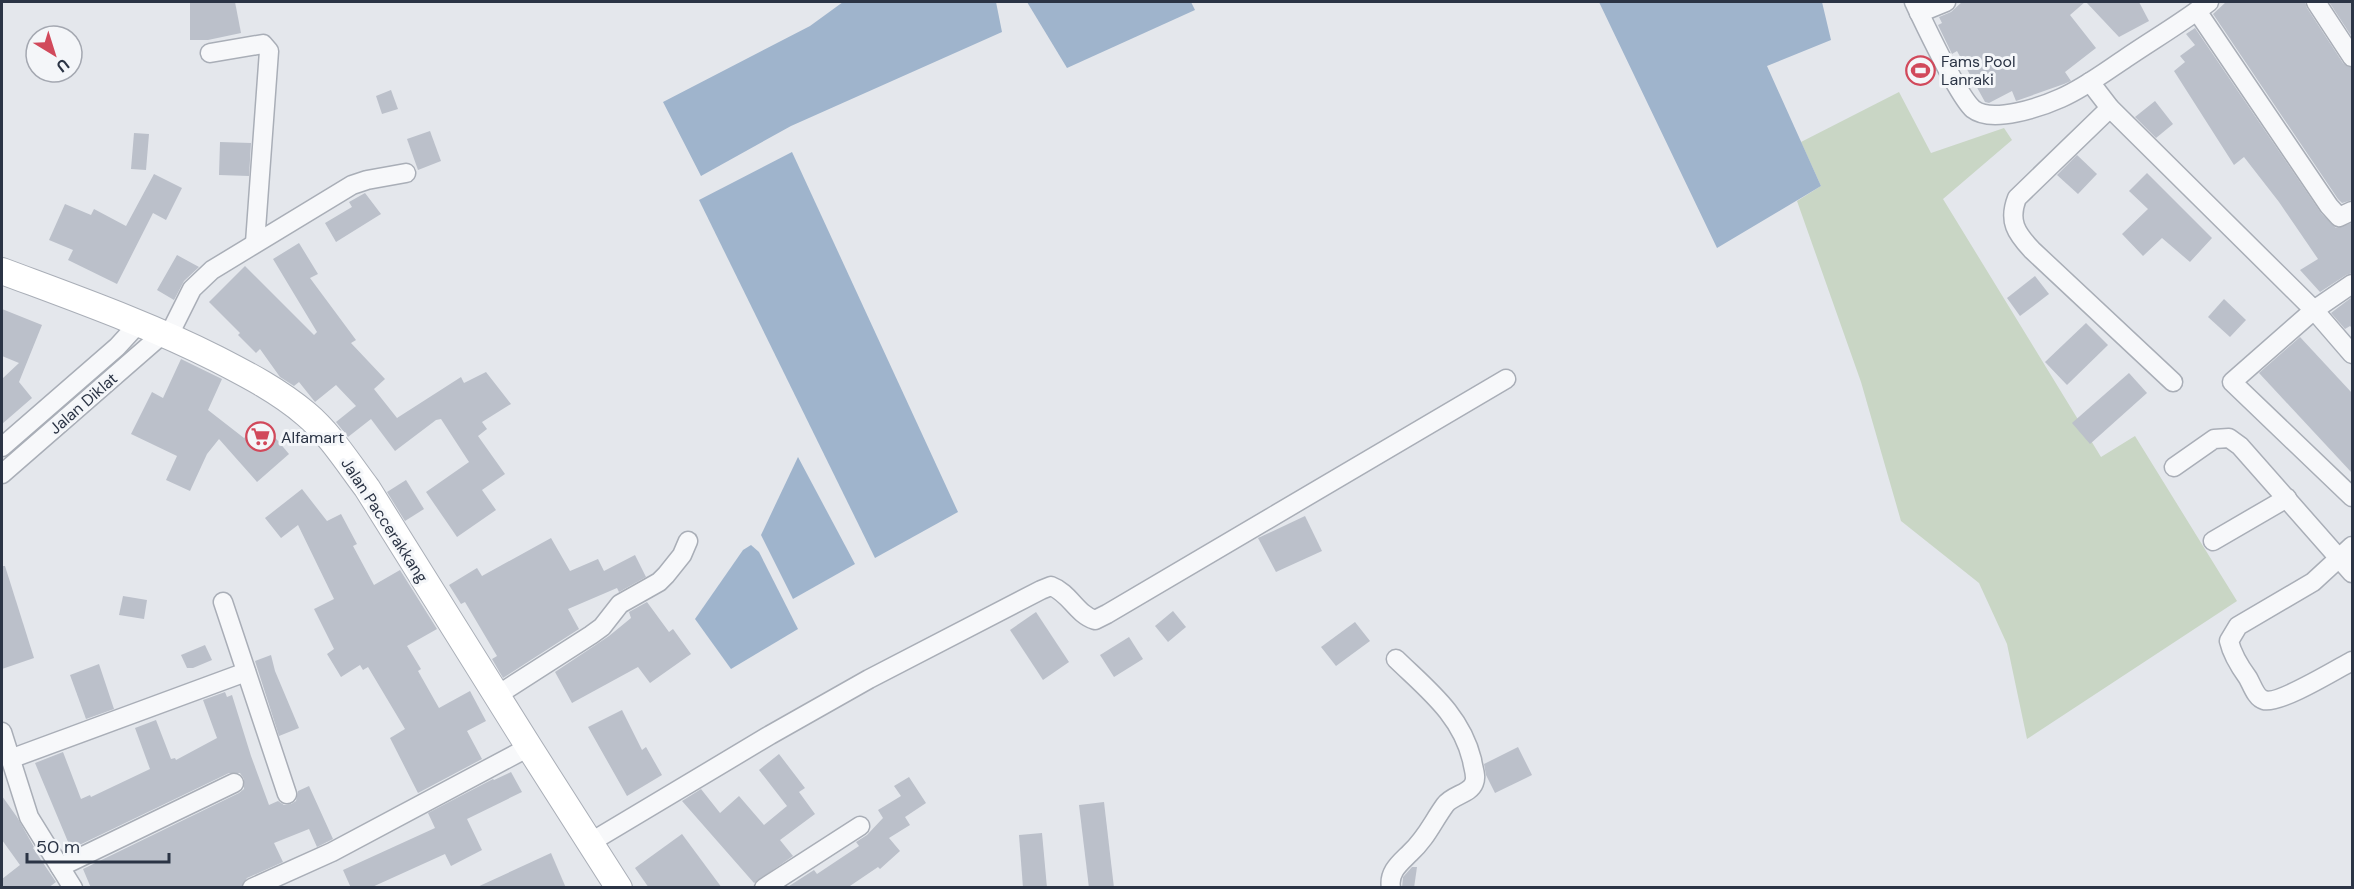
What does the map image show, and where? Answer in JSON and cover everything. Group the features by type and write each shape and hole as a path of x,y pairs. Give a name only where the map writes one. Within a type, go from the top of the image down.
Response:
{"main road":[{"name":"Jalan Paccerakkang","path":"2,271 167,333 258,380 287,398 309,416 367,488 619,888"}],"street":[{"path":"1946,2 1917,7 1961,93 1972,108 1982,114 2001,115 2062,98 2090,82 2203,6 2336,216 2341,218 2352,211"},
{"path":"2316,2 2352,57"},
{"path":"210,53 263,44 269,51 255,243"},
{"path":"2090,82 2110,108 2314,310 2352,354"},
{"path":"2110,108 2018,198 2013,209 2014,229 2032,250 2173,382"},
{"path":"167,333 192,289 202,278 255,243 302,217 352,185 406,173"},
{"path":"2352,284 2314,310 2232,382 2352,496"},
{"name":"Jalan Diklat","path":"6,444 117,347 139,323"},
{"name":"Jalan Diklat","path":"2,474 167,333"},
{"path":"591,842 869,679 1051,586 1062,590 1084,616 1095,620 1107,614 1506,379"},
{"path":"2174,467 2214,440 2229,438 2241,446 2287,498 2347,552 2352,573"},
{"path":"6,444 24,455"},
{"path":"2213,541 2287,498"},
{"path":"496,696 591,635 602,627 620,604 658,582 681,555 688,541"},
{"path":"2347,552 2313,582 2238,626 2229,641 2231,649 2260,698 2270,702 2279,700 2352,661"},
{"path":"223,602 287,794"},
{"path":"1391,888 1393,871 1432,828 1446,804 1471,788 1475,777 1465,739 1454,718 1396,659"},
{"path":"10,759 246,672"},
{"path":"2,732 28,817 73,888"},
{"path":"252,888 332,852 529,747"},
{"path":"60,867 234,783"},
{"path":"764,888 860,826"}],"green space":[{"path":"1899,92 1931,153 2004,128 2012,140 1943,199 2101,457 2135,436 2237,601 2027,739 2007,644 1979,583 1901,521 1861,382 1797,201 1821,186 1801,142"}],"water":[{"path":"843,2 996,2 1002,32 791,126 701,176 663,102 810,26"},
{"path":"1027,2 1191,2 1195,10 1067,68"},
{"path":"1599,2 1822,2 1831,40 1767,66 1821,186 1717,248"},
{"path":"792,152 958,512 875,558 699,200"},
{"path":"798,457 855,564 793,599 761,535"},
{"path":"751,545 759,552 798,629 731,669 695,619 743,550"}],"building":[{"path":"190,2 235,2 241,33 208,40 190,40"},
{"path":"1962,2 2085,2 2070,15 2096,48 2065,72 2071,81 2016,101 2012,91 1989,103 1985,102 1957,51 1952,54 1938,25 1942,23 1939,17 1951,12"},
{"path":"2086,2 2139,2 2149,21 2119,37"},
{"path":"2226,2 2305,2 2343,63 2352,68 2352,200 2342,203 2338,199 2213,14"},
{"path":"2329,2 2352,2 2352,37"},
{"path":"2195,28 2321,213 2336,228 2352,223 2352,273 2320,292 2300,270 2318,259 2279,202 2244,157 2234,165 2174,71 2185,62 2180,56 2195,45 2186,34"},
{"path":"391,90 398,109 382,114 376,96"},
{"path":"2155,101 2173,124 2156,138 2135,117"},
{"path":"430,131 441,161 418,170 407,139"},
{"path":"134,133 149,134 146,170 131,169"},
{"path":"220,142 251,143 249,176 219,175"},
{"path":"2077,155 2097,174 2078,194 2057,175"},
{"path":"2147,173 2212,238 2190,262 2162,238 2143,256 2122,234 2148,209 2129,191"},
{"path":"154,174 182,188 166,220 153,213 117,284 68,260 73,250 49,240 65,204 91,215 94,209 126,226"},
{"path":"365,193 381,214 336,242 325,223 352,207 349,202"},
{"path":"299,243 318,274 310,278 356,340 351,343 385,379 374,389 397,418 461,377 464,383 486,372 511,404 482,422 487,429 478,436 505,474 482,490 496,510 457,537 426,492 469,462 441,419 436,420 395,451 371,419 348,437 336,422 356,406 336,385 315,402 299,382 294,386 280,377 260,349 256,353 209,302 245,266 314,335 317,332 273,259"},
{"path":"177,255 199,267 184,281 174,300 157,290"},
{"path":"2035,276 2049,294 2020,316 2007,298"},
{"path":"2352,297 2352,328 2350,326 2345,329 2331,313"},
{"path":"2224,299 2246,320 2230,337 2208,317"},
{"path":"2,309 42,325 19,382 32,398 2,424 2,379 19,363 2,356"},
{"path":"2086,323 2108,345 2067,385 2045,362"},
{"path":"2300,337 2352,393 2352,473 2259,373"},
{"path":"181,359 222,379 208,410 244,438 262,422 289,454 257,482 219,439 207,454 190,491 166,480 177,456 131,434 152,392 163,398"},
{"path":"2129,373 2147,393 2090,444 2072,423"},
{"path":"406,480 424,509 405,521 387,492"},
{"path":"302,489 327,521 341,514 357,544 353,546 374,585 400,570 437,629 407,646 421,669 418,671 439,708 470,691 486,721 467,731 482,759 418,793 390,738 405,729 368,667 363,670 360,665 341,677 327,654 334,649 314,609 334,599 298,525 281,538 265,518"},
{"path":"1305,516 1322,551 1276,572 1258,538"},
{"path":"551,538 570,571 598,559 604,571 635,555 646,577 619,592 617,588 568,609 579,629 503,678 492,659 497,656 465,602 461,604 449,585 477,568 482,576"},
{"path":"2,566 5,566 34,658 2,669"},
{"path":"123,596 147,600 144,619 119,615"},
{"path":"647,602 669,632 673,629 691,654 650,683 638,667 572,703 555,672 609,636 631,618 629,612"},
{"path":"1173,611 1186,627 1168,642 1155,626"},
{"path":"1036,612 1069,662 1043,680 1010,630"},
{"path":"1355,622 1370,641 1336,666 1321,647"},
{"path":"1129,637 1143,659 1114,677 1100,655"},
{"path":"205,645 212,660 193,668 187,668 181,655"},
{"path":"271,655 275,671 299,728 279,736 255,661"},
{"path":"99,664 114,709 86,719 70,675"},
{"path":"225,692 227,697 232,695 269,805 278,801 284,805 291,804 296,801 298,791 309,786 333,839 317,847 309,829 274,843 283,862 247,878 241,888 91,888 83,869 239,793 244,789 244,779 240,773 229,773 71,849 35,763 63,752 81,799 90,795 91,797 150,769 135,728 156,720 171,759 176,760 217,738 203,700"},
{"path":"622,710 642,750 646,747 662,775 627,796 588,727"},
{"path":"1518,747 1532,775 1495,793 1486,775 1484,764"},
{"path":"779,754 805,788 799,792 815,814 780,840 793,856 754,883 682,801 701,789 720,813 739,796 764,825 787,806 759,770"},
{"path":"511,772 522,792 467,819 482,850 451,866 445,854 370,888 351,888 343,870 435,828 428,813"},
{"path":"909,777 926,803 905,817 910,825 889,838 900,851 880,869 878,867 847,888 786,888 814,870 817,874 859,846 856,842 867,835 883,818 878,810 901,796 894,786"},
{"path":"2,796 56,882 48,888 2,888 2,879 20,865 2,840"},
{"path":"1104,802 1114,888 1089,888 1079,805"},
{"path":"1042,833 1047,888 1023,888 1019,835"},
{"path":"682,834 722,888 649,888 635,868"},
{"path":"551,853 566,888 475,888"},
{"path":"1412,867 1417,867 1414,888 1402,888 1403,877"}],"place":[{"name":"Fams Pool Lanraki","path":"1920,70"},
{"name":"Alfamart","path":"260,437"}]}
